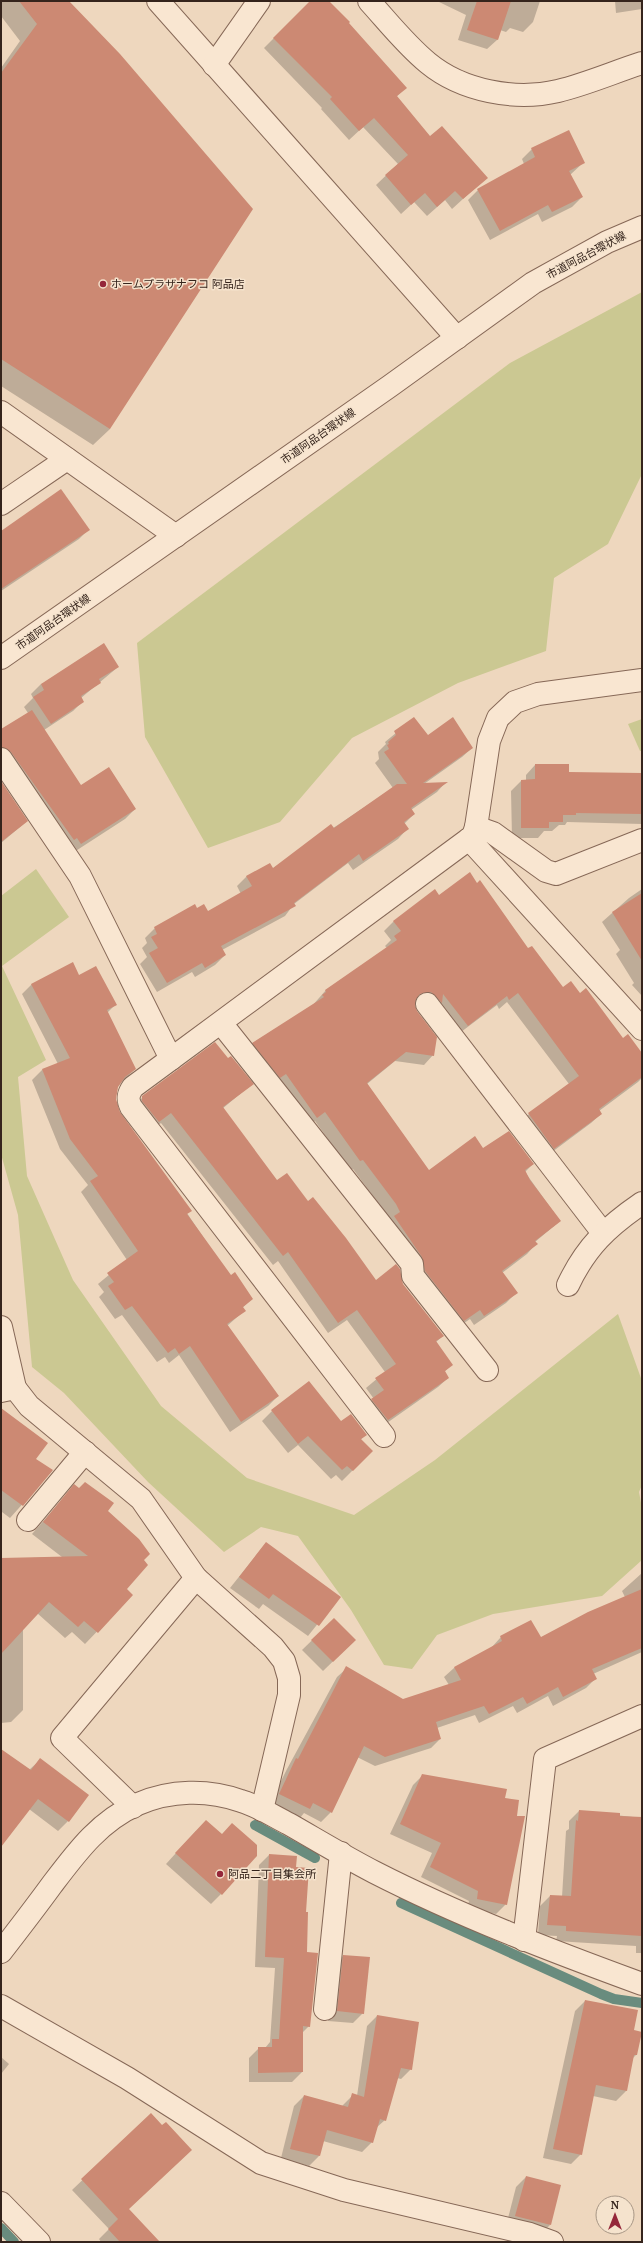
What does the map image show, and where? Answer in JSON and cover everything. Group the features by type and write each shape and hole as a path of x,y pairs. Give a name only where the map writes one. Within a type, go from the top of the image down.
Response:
{"street":[{"path":"158,1 457,338"},
{"path":"214,65 259,1"},
{"path":"369,1 409,46 429,64 452,78 477,88 504,94 531,95 558,91 642,63"},
{"name":"市道阿品台環状線","path":"1,658 533,283 601,246 642,227"},
{"path":"1,412 176,536"},
{"path":"1,504 67,459"},
{"path":"472,833 489,741 498,718 515,702 538,694 642,680"},
{"path":"1,759 75,867 171,1059"},
{"path":"472,833 642,1029"},
{"path":"384,1436 131,1107 128,1101 129,1093 133,1087 221,1023 472,833 493,833 546,871 556,874 642,840"},
{"path":"427,1004 602,1233"},
{"path":"221,1023 412,1264 413,1276 487,1370"},
{"path":"568,1285 586,1251 602,1233 642,1203"},
{"path":"1,1327 8,1389 140,1499 196,1578 273,1647 284,1661 289,1678 288,1695 262,1810"},
{"path":"28,1520 85,1452"},
{"path":"133,1807 62,1738 196,1578"},
{"path":"524,1940 545,1759 642,1716"},
{"path":"1,1952 77,1852 94,1833 115,1816 133,1807 164,1796 190,1792 216,1794 242,1801 262,1810 340,1866 375,1872 524,1940 642,1984"},
{"path":"325,2009 340,1866"},
{"path":"1,2006 127,2078 261,2163 344,2190 530,2234 552,2242"},
{"path":"1,2203 39,2242"}],"shaded area":[{"path":"642,292 642,474 608,544 554,578 546,651 458,683 352,738 280,822 208,848 145,737 137,643 510,363"},
{"path":"642,719 642,751 640,751 628,724"},
{"path":"36,869 69,917 2,966 46,1060 18,1077 27,1176 73,1280 161,1406 247,1478 354,1515 435,1460 618,1314 642,1381 642,1485 639,1492 642,1508 642,1560 602,1596 493,1614 437,1635 412,1669 384,1665 351,1610 298,1536 261,1527 224,1552 148,1482 64,1393 32,1367 18,1215 1,1154 1,896"}],"building":[{"name":"ホームプラザナフコ 阿品店","path":"19,1 69,1 120,54 253,209 110,429 1,359 1,73 37,24"},
{"path":"310,1 329,1 350,22 349,23 407,88 397,96 430,136 442,126 488,178 463,199 455,191 437,207 425,193 411,205 385,175 408,155 374,118 359,131 330,99 332,97 273,38"},
{"path":"477,1 511,1 498,40 467,30"},
{"path":"569,130 585,163 569,171 583,197 552,212 548,205 500,231 477,189 535,157 531,148"},
{"path":"61,489 90,530 1,589 1,531"},
{"path":"104,643 119,667 99,679 101,683 81,696 84,702 51,724 33,697 44,690 41,684"},
{"path":"32,710 81,785 109,767 136,809 81,844 77,838 74,840 11,752 1,747 1,729"},
{"path":"414,717 428,735 453,717 473,748 423,783 448,782 411,808 415,814 404,822 409,829 363,861 359,854 294,903 296,906 221,946 226,955 205,968 202,963 167,983 149,953 158,948 151,937 157,934 154,927 195,904 197,908 204,904 208,911 252,886 246,876 270,863 273,868 331,824 334,828 397,784 407,784 384,752 389,749 387,745 389,744 388,742 396,735 394,731"},
{"path":"535,764 569,764 569,772 642,773 642,814 576,813 576,815 563,815 563,822 549,822 549,828 521,828 521,780 535,779"},
{"path":"1,781 28,821 1,842"},
{"path":"470,872 477,883 480,880 528,948 532,946 563,987 571,981 580,993 586,988 623,1038 628,1034 642,1053 642,1077 599,1109 602,1114 554,1149 528,1113 579,1076 518,993 509,1000 507,996 468,1026 443,994 442,1003 431,992 420,994 416,999 415,1005 417,1011 437,1037 434,1056 406,1052 367,1083 429,1170 475,1136 483,1148 509,1131 534,1164 525,1170 530,1180 561,1221 535,1241 538,1244 502,1271 518,1293 484,1316 480,1310 464,1321 425,1271 422,1257 394,1216 400,1212 396,1204 363,1160 360,1161 325,1112 317,1118 286,1074 280,1078 252,1043 324,997 322,995 326,992 325,990 397,940 394,936 401,931 393,921 435,889 439,895"},
{"path":"642,893 642,961 612,912"},
{"path":"73,962 79,975 96,966 117,1005 107,1010 136,1069 125,1077 118,1087 116,1099 120,1112 192,1211 187,1214 231,1275 235,1272 253,1299 243,1307 246,1311 227,1324 279,1396 241,1422 190,1346 179,1354 175,1348 168,1353 132,1306 125,1310 108,1286 114,1282 107,1273 138,1251 90,1181 98,1176 70,1139 42,1069 70,1058 31,984"},
{"path":"215,1042 228,1058 231,1056 254,1084 223,1107 277,1180 287,1173 308,1201 313,1197 346,1238 376,1280 396,1264 400,1269 403,1284 444,1336 436,1341 453,1365 445,1371 449,1378 388,1420 371,1399 384,1390 375,1378 396,1364 357,1310 338,1323 288,1252 283,1256 171,1113 159,1122 142,1101 142,1096"},
{"path":"309,1381 341,1421 351,1414 367,1435 361,1439 373,1451 353,1471 347,1466 342,1470 308,1436 298,1444 271,1410"},
{"path":"1,1408 48,1443 36,1459 53,1470 23,1506 1,1490"},
{"path":"85,1482 114,1503 108,1511 139,1539 150,1554 144,1560 148,1565 127,1589 133,1595 98,1633 84,1621 78,1627 49,1602 1,1654 1,1558 88,1556 43,1522 74,1484 79,1488"},
{"path":"266,1542 341,1597 319,1626 273,1594 269,1599 239,1577"},
{"path":"642,1589 642,1648 592,1669 597,1679 563,1697 558,1687 527,1704 523,1697 489,1714 484,1706 436,1722 441,1739 385,1757 364,1746 332,1813 313,1803 310,1809 279,1794 296,1758 298,1759 346,1666 403,1699 461,1680 454,1667 502,1641 500,1636 531,1620 541,1637 588,1612"},
{"path":"334,1618 356,1640 333,1662 311,1640"},
{"path":"1,1749 31,1770 40,1758 89,1795 69,1822 38,1799 1,1847"},
{"path":"422,1774 507,1789 505,1798 519,1800 517,1816 525,1816 507,1905 477,1899 478,1891 430,1867 441,1843 400,1824"},
{"path":"579,1810 620,1813 620,1816 642,1817 642,1936 566,1931 566,1926 547,1925 550,1895 571,1896 576,1820 578,1821"},
{"name":"阿品二丁目集会所","path":"206,1820 222,1834 232,1823 257,1845 257,1856 222,1895 175,1853"},
{"path":"269,1854 297,1856 296,1867 309,1868 306,1912 308,1912 307,1952 318,1953 310,2027 303,2026 303,2072 258,2073 258,2047 272,2047 272,2039 279,2039 284,1958 265,1957"},
{"path":"343,1955 370,1957 364,2014 337,2011"},
{"path":"585,2000 638,2010 634,2030 642,2032 637,2055 634,2055 627,2091 596,2085 582,2155 553,2149"},
{"path":"377,2015 419,2022 412,2070 401,2068 386,2121 380,2119 373,2143 327,2130 320,2156 290,2149 304,2095 348,2107 352,2093 364,2097"},
{"path":"151,2113 162,2125 166,2122 192,2150 129,2209 160,2242 120,2242 108,2229 118,2219 81,2179"},
{"path":"526,2176 561,2185 551,2225 515,2216"}],"waterway":[{"path":"255,1825 315,1858"},
{"path":"401,1903 601,1994 614,1999 642,2003"},
{"path":"1,2228 14,2242"}],"place":[{"name":"ホームプラザナフコ 阿品店","path":"103,284"},
{"name":"阿品二丁目集会所","path":"220,1874"}]}
